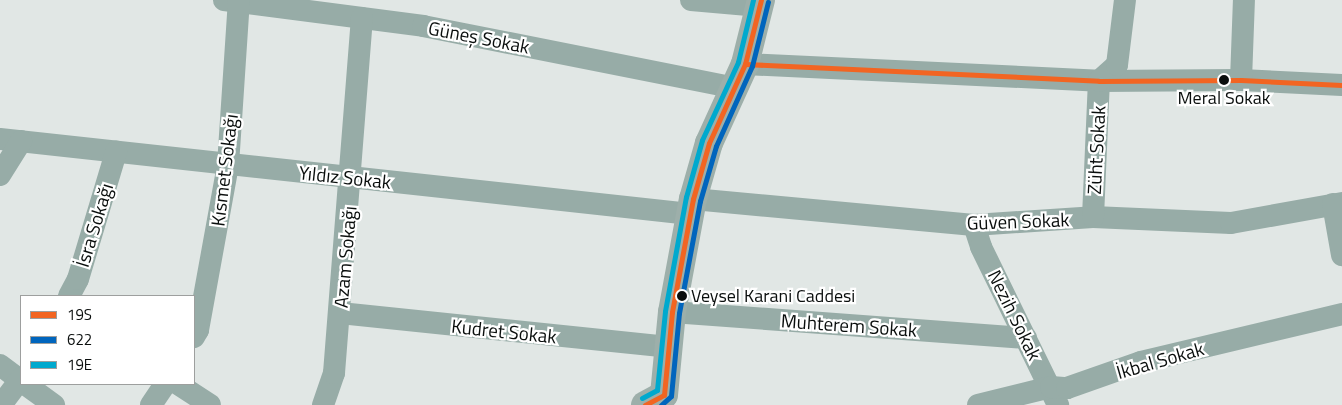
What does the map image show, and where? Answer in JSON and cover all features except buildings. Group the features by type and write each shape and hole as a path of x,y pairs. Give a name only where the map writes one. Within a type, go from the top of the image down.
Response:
{"main road":[{"path":"657,402 692,206 710,143 739,75 760,3"}],"street":[{"path":"691,0 760,3"},
{"name":"Züht Sokak","path":"1093,217 1099,81 1117,65 1125,0"},
{"path":"1241,80 1244,0"},
{"name":"Güneş Sokak","path":"234,1 423,26 739,75 1099,81 1241,80 1342,85"},
{"name":"Kısmet Sokağı","path":"195,335 198,330 228,165 234,1"},
{"name":"Azam Sokağı","path":"323,405 334,373 352,178 362,18"},
{"path":"0,175 10,140"},
{"name":"Yıldız Sokak","path":"10,140 352,178 692,206"},
{"name":"İsra Sokağı","path":"70,295 78,279 116,152"},
{"path":"1337,204 1342,255"},
{"name":"Güven Sokak","path":"692,206 974,225 1093,217 1231,223 1337,204"},
{"name":"Nezih Sokak","path":"974,225 981,247 1055,396"},
{"name":"Muhterem Sokak","path":"672,312 1026,338"},
{"name":"Kudret Sokak","path":"340,313 668,347"},
{"name":"İkbal Sokak","path":"978,405 1055,396 1067,388 1142,362 1342,314"},
{"path":"0,365 20,380"},
{"path":"2,405 20,383"},
{"path":"27,385 54,405"},
{"path":"151,405 163,385"},
{"path":"180,385 210,405"}],"transit line":[{"name":"19E","path":"642,398 657,390 665,311 686,197 702,140 738,62 753,0"},
{"name":"19S","path":"645,405 664,395 672,312 693,199 709,143 745,64 761,0"},
{"name":"622","path":"661,405 671,396 679,313 700,201 716,146 752,66 768,2"},
{"name":"19S","path":"745,64 1099,81 1241,80 1342,85"}],"place":[{"name":"Meral Sokak","path":"1224,80"},
{"name":"Veysel Karani Caddesi","path":"682,296"}]}
